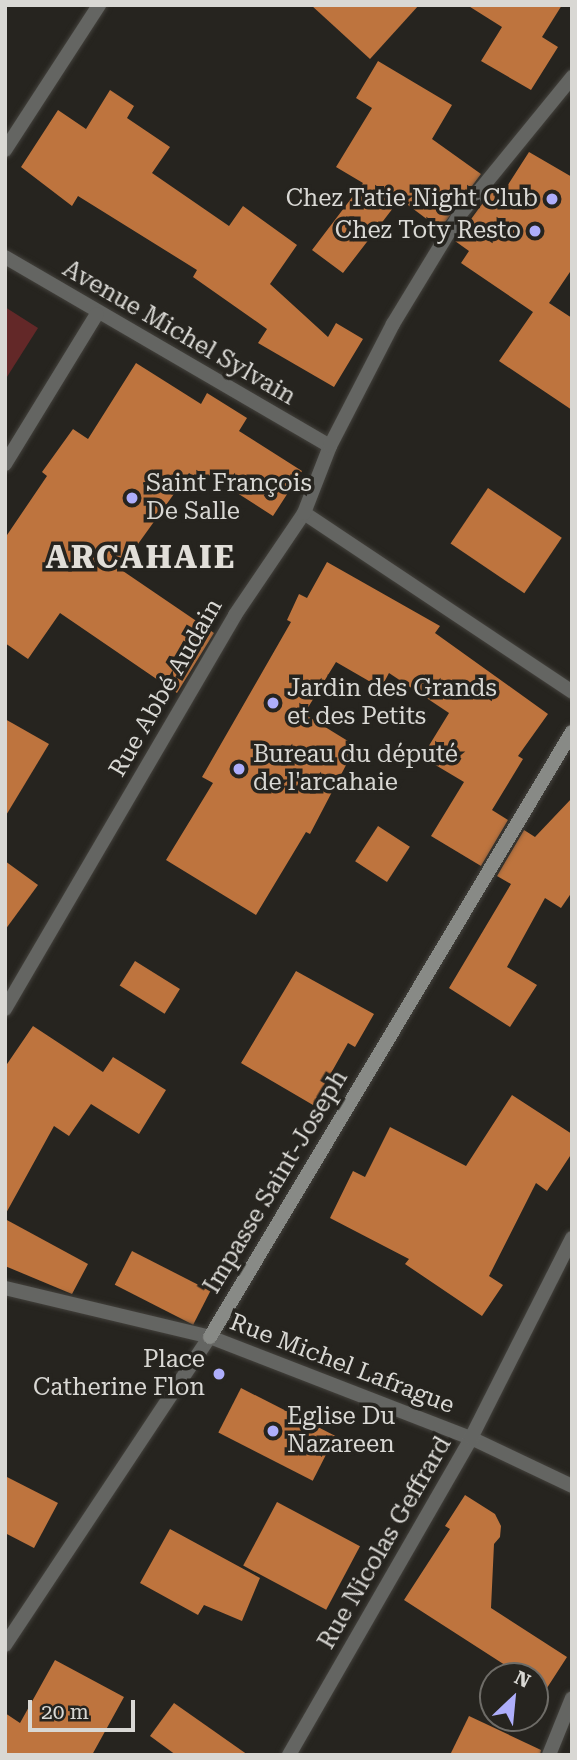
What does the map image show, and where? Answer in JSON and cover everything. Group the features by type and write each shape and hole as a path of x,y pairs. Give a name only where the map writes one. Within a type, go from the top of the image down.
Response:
{"street":[{"path":"5,150 99,5"},
{"name":"Rue Abbé Audain","path":"5,1009 235,615 304,513 330,446 393,324 458,218 572,77"},
{"name":"Avenue Michel Sylvain","path":"5,257 97,314 330,446"},
{"path":"5,464 97,314"},
{"path":"304,513 572,692"},
{"name":"Impasse Saint-Joseph","path":"5,1645 210,1337 572,732"},
{"name":"Rue Nicolas Geffrard","path":"289,1755 471,1438 572,1238"},
{"name":"Rue Michel Lafrague","path":"5,1288 210,1337 471,1438 572,1486"},
{"path":"549,1755 572,1698"}],"shaded area":[{"path":"5,307 38,328 5,380"}],"building":[{"path":"311,5 419,5 370,59"},
{"path":"467,5 562,5 542,37 558,47 531,90 481,61 502,27"},
{"path":"378,61 452,105 432,139 481,174 440,229 400,199 343,273 312,250 363,183 336,167 372,108 356,98"},
{"path":"110,90 134,106 127,118 170,147 152,173 229,226 243,206 297,245 270,284 328,337 336,323 363,339 334,387 258,343 267,329 193,277 197,270 78,196 72,206 21,167 58,110 86,129"},
{"path":"529,152 572,177 572,269 549,303 572,318 572,410 499,361 533,312 461,263 469,251 455,241 496,185 504,191"},
{"path":"136,363 201,404 207,393 247,418 239,431 302,471 273,516 209,475 204,483 189,473 120,569 214,633 177,693 60,613 28,659 5,643 5,538 47,476 42,472 73,429 88,439"},
{"path":"488,488 562,538 524,593 451,544"},
{"path":"327,562 440,626 435,633 548,714 518,756 523,759 492,810 508,820 481,866 431,836 464,782 422,757 449,713 389,673 381,688 336,662 304,714 356,746 310,834 306,832 256,915 166,860 213,783 202,777 291,622 287,620 299,594 307,598"},
{"path":"5,719 49,744 5,817"},
{"path":"572,798 572,892 561,908 545,898 507,967 537,985 510,1027 449,988 511,884 497,876 524,830 535,837"},
{"path":"378,826 410,847 387,882 355,861"},
{"path":"5,861 38,885 5,930"},
{"path":"135,961 180,989 165,1014 120,986"},
{"path":"296,971 374,1014 355,1047 348,1043 313,1105 241,1063"},
{"path":"33,1026 103,1072 113,1057 166,1090 139,1134 91,1104 69,1136 54,1126 5,1215 5,1067"},
{"path":"512,1095 572,1134 572,1153 547,1191 536,1183 489,1276 503,1285 482,1316 405,1264 409,1259 330,1218 353,1171 365,1177 390,1127 466,1166"},
{"path":"5,1219 88,1264 72,1294 5,1266"},
{"path":"132,1251 210,1291 193,1325 115,1285"},
{"path":"241,1388 335,1436 313,1481 218,1433"},
{"path":"5,1476 58,1503 34,1548 5,1533"},
{"path":"465,1495 495,1514 501,1526 500,1537 494,1544 491,1608 567,1657 549,1685 549,1662 500,1662 404,1600 450,1529 445,1526"},
{"path":"277,1502 360,1546 326,1610 243,1566"},
{"path":"170,1529 260,1578 242,1621 204,1605 198,1615 140,1583"},
{"path":"55,1660 124,1697 92,1755 5,1755 5,1713 20,1723"},
{"path":"174,1703 248,1755 176,1755 150,1736"},
{"path":"469,1716 479,1721 479,1732 503,1732 541,1750 540,1755 450,1755"}],"place":[{"name":"Chez Tatie Night Club","path":"552,199"},
{"name":"Chez Toty Resto","path":"535,231"},
{"name":"Saint François De Salle","path":"132,498"},
{"name":"Jardin des Grands et des Petits","path":"273,703"},
{"name":"Bureau du député de l'arcahaie","path":"239,769"},
{"name":"Place Catherine Flon","path":"219,1374"},
{"name":"Eglise Du Nazareen","path":"273,1431"}],"district":[{"name":"ARCAHAIE","path":"141,557"}]}
